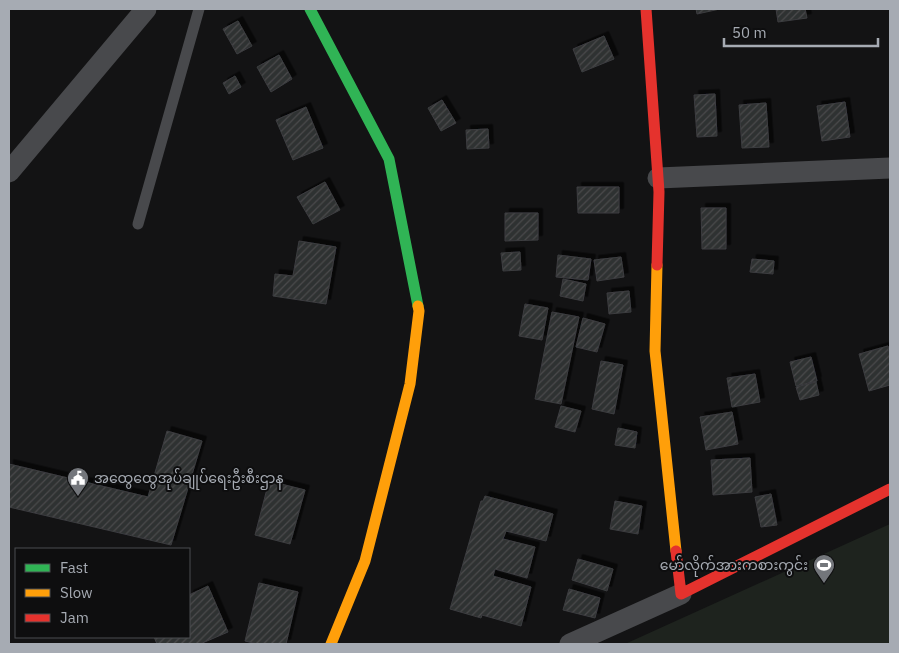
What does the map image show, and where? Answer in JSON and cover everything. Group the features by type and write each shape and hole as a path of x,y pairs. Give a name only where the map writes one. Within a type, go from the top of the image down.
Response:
{"street":[{"path":"9,172 146,9"},
{"path":"310,9 389,159 419,311 410,384 365,561 332,644"},
{"path":"646,9 659,192 655,351 681,594"},
{"path":"658,178 890,168"},
{"path":"570,644 681,594 890,490"}],"lane":[{"path":"138,224 199,9"},
{"path":"337,631 339,644"}],"shaded area":[{"name":"မော်လိုက်အားကစားကွင်း","path":"890,524 890,644 625,644"}],"building":[{"path":"696,9 720,9 697,14"},
{"path":"776,9 805,9 807,18 778,22"},
{"path":"238,21 252,46 237,54 223,29"},
{"path":"604,36 614,59 582,72 573,49"},
{"path":"279,55 292,79 271,92 257,67"},
{"path":"235,76 241,87 229,94 223,83"},
{"path":"715,94 717,136 697,137 694,95"},
{"path":"442,100 456,123 441,131 428,108"},
{"path":"845,102 850,137 822,141 817,106"},
{"path":"766,103 769,147 742,148 739,105"},
{"path":"306,107 323,148 293,160 276,120"},
{"path":"488,129 489,148 467,149 466,130"},
{"path":"325,182 340,210 313,224 297,197"},
{"path":"577,187 619,187 619,213 578,213"},
{"path":"701,208 726,208 726,249 702,249"},
{"path":"505,213 538,213 538,240 505,241"},
{"path":"299,241 336,247 326,304 273,296 275,274 293,276"},
{"path":"520,252 521,270 503,271 501,253"},
{"path":"558,255 591,259 588,280 556,277"},
{"path":"621,257 624,277 597,281 594,260"},
{"path":"752,259 774,261 773,274 750,272"},
{"path":"563,279 586,284 583,301 560,296"},
{"path":"629,291 631,312 609,314 607,293"},
{"path":"525,304 548,308 542,340 519,336"},
{"path":"552,312 579,317 561,404 535,399"},
{"path":"583,318 605,324 597,352 576,347"},
{"path":"888,346 890,355 890,385 869,391 859,354"},
{"path":"811,357 817,381 796,386 790,362"},
{"path":"601,361 623,365 614,414 592,409"},
{"path":"755,374 760,402 732,407 727,378"},
{"path":"816,382 819,395 800,400 796,387"},
{"path":"561,406 581,411 575,432 555,427"},
{"path":"732,412 738,444 706,450 700,417"},
{"path":"618,428 637,432 635,448 615,445"},
{"path":"167,431 202,441 171,545 9,507 9,464 148,497"},
{"path":"750,458 752,492 713,495 711,460"},
{"path":"269,481 305,490 290,544 255,535"},
{"path":"771,494 777,525 761,527 755,497"},
{"path":"485,496 553,514 546,541 506,531 503,539 535,547 527,578 495,569 493,576 531,587 521,626 482,615 481,618 450,609 481,501 483,501"},
{"path":"615,501 642,506 638,534 610,529"},
{"path":"578,559 613,569 607,591 572,580"},
{"path":"259,583 298,592 286,644 257,644 245,641"},
{"path":"208,586 228,632 200,644 157,644 154,638 190,638 190,595"},
{"path":"569,589 600,598 595,618 563,610"}],"traffic: fast":[{"path":"310,9 389,159 418,306"}],"traffic: slow":[{"path":"657,265 655,351 676,551"},
{"path":"331,644 365,561 410,384 419,311 418,306"}],"traffic: jam":[{"path":"646,9 659,192 657,265"},
{"path":"676,551 681,594 890,489"}],"place":[{"name":"အထွေထွေအုပ်ချုပ်ရေးဦးစီးဌာန","path":"78,497"},
{"name":"မော်လိုက်အားကစားကွင်း","path":"824,584"}]}
